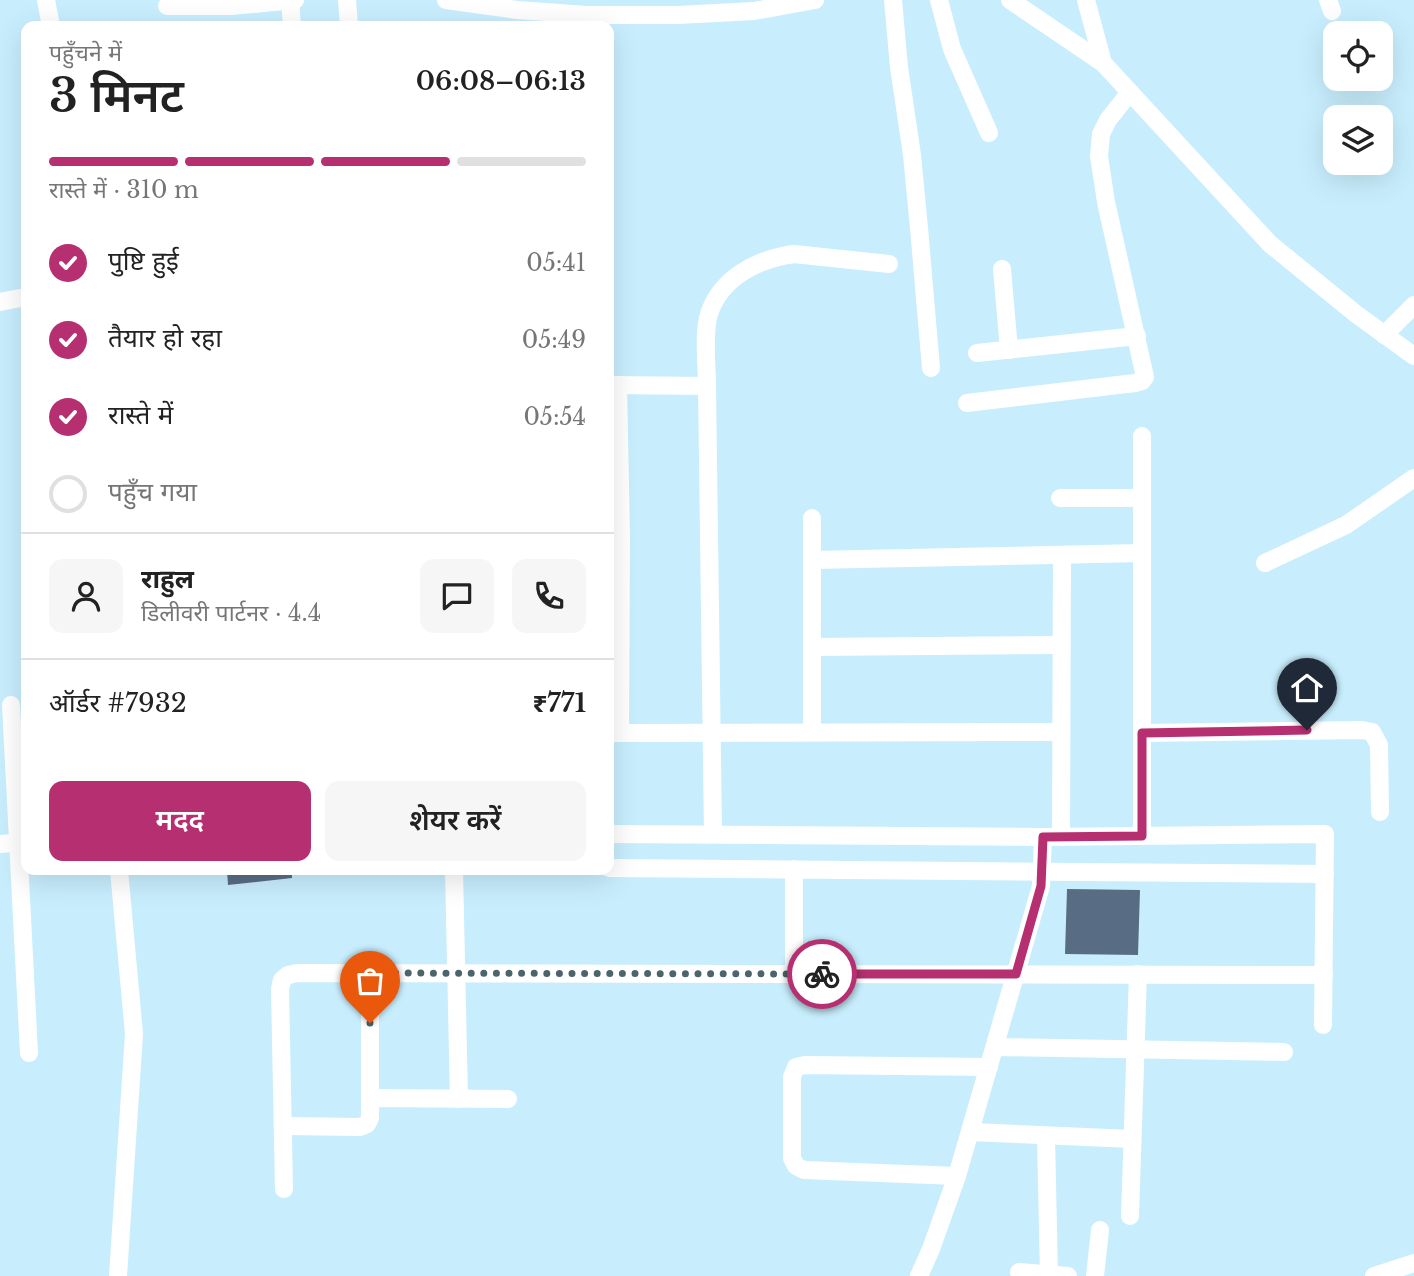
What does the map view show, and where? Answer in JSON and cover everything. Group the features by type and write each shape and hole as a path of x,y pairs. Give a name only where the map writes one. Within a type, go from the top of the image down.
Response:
{"street":[{"path":"46,0 50,21"},
{"path":"167,6 231,6 295,0"},
{"path":"347,0 349,21"},
{"path":"446,0 517,10 587,8 678,15 754,11 815,0"},
{"path":"893,0 899,67 915,179 931,368"},
{"path":"939,0 952,49 989,133"},
{"path":"1010,0 1103,62 1270,244 1414,356"},
{"path":"1086,0 1103,62"},
{"path":"290,1 292,21"},
{"path":"967,403 1142,381 1145,377 1106,202 1099,156 1101,134 1108,120 1130,92"},
{"path":"713,834 707,386 709,315 719,294 731,280 762,261 794,254 889,264"},
{"path":"1002,269 1009,350"},
{"path":"0,302 21,298"},
{"path":"1384,335 1414,305"},
{"path":"977,353 1137,336"},
{"path":"707,386 614,385 621,537 615,733 1061,732"},
{"path":"1142,436 1142,836"},
{"path":"1265,563 1346,525 1414,478"},
{"path":"1060,498 1142,498"},
{"path":"811,731 812,518"},
{"path":"812,560 1142,553"},
{"path":"919,1276 957,1176 1041,886 1042,870 1052,837 1061,732 1062,555"},
{"path":"812,647 1061,645"},
{"path":"11,705 15,843 29,1053"},
{"path":"1142,733 1372,732 1379,745 1380,812"},
{"path":"614,834 1052,837 1325,834 1323,1025"},
{"path":"614,868 1325,874"},
{"path":"793,869 794,974"},
{"path":"118,1276 134,1034 119,875"},
{"path":"454,875 459,1098"},
{"path":"283,1126 360,1127 368,1124 370,973"},
{"path":"1130,1216 1138,974"},
{"path":"284,1189 282,980 288,975 1324,975"},
{"path":"995,1047 1284,1052"},
{"path":"957,1176 804,1170 796,1166 792,1158 792,1077 796,1067 805,1065 989,1067"},
{"path":"370,1098 508,1099"},
{"path":"970,1132 1132,1139"},
{"path":"1046,1137 1049,1275"},
{"path":"1095,1276 1100,1230"},
{"path":"1374,1276 1404,1269"},
{"path":"1019,1272 1068,1276"}],"building":[{"path":"227,875 292,875 292,878 228,885"},
{"path":"1067,889 1140,890 1138,955 1065,954"}],"way so far":[{"path":"370,1023 370,973 822,974"}],"route":[{"path":"822,974 1016,974 1041,886 1043,837 1142,836 1142,733 1307,730"}]}
